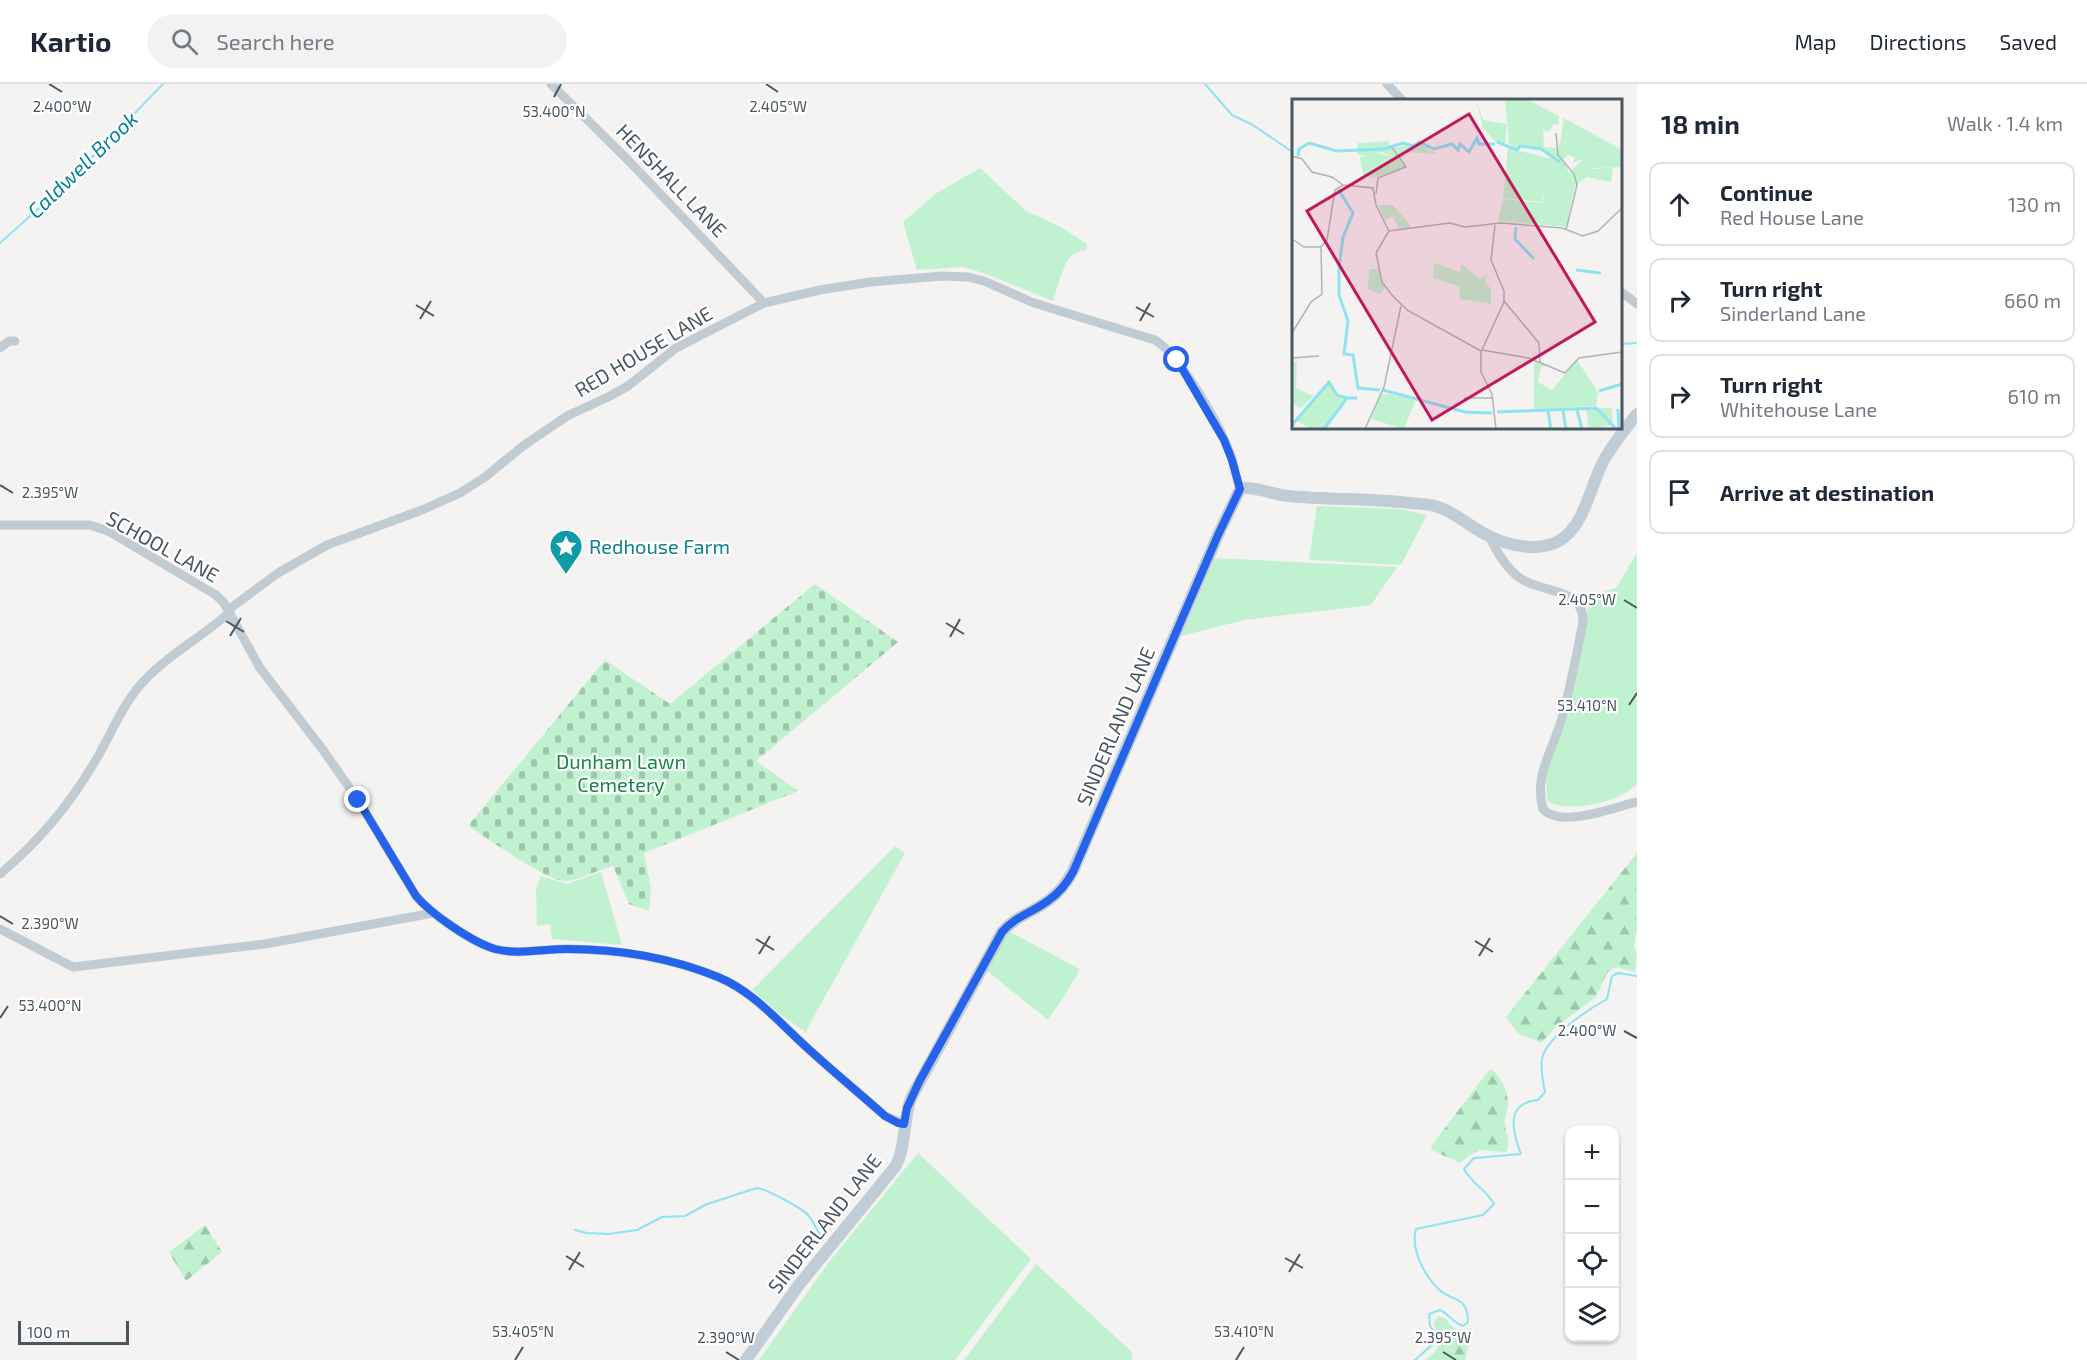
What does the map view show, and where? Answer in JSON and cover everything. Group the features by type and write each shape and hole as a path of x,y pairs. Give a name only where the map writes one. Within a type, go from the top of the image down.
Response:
{"street":[{"name":"HENSHALL LANE","path":"551,84 628,160 764,303"},
{"path":"1388,84 1401,99"},
{"name":"RED HOUSE LANE","path":"0,874 44,832 71,797 93,765 130,698 142,683 278,573 327,545 422,510 460,493 567,416 628,386 676,348 764,303 820,290 870,282 919,277 968,277 984,281 1034,303 1144,336 1167,349 1184,369 1224,440 1240,489"},
{"path":"1622,293 1637,304"},
{"path":"0,348 9,341 15,341"},
{"path":"1240,489 1245,487 1268,494 1296,497 1398,501 1436,506 1454,514 1489,536 1527,547 1544,547 1561,540 1578,519 1602,464 1616,440 1637,414"},
{"name":"SINDERLAND LANE","path":"746,1360 798,1286 890,1174 900,1155 907,1108 919,1082 1002,932 1015,919 1049,900 1063,887 1073,872 1240,489"},
{"name":"SCHOOL LANE","path":"0,525 90,525 108,531 216,595 229,611 260,668 323,750 358,800 416,896 433,913 492,948 514,951 571,949 651,957 687,966 720,978 750,996 885,1116 904,1124"},
{"path":"1489,536 1499,555 1516,575 1533,585 1568,595 1576,600 1583,613 1563,717 1543,766 1541,794 1543,809 1551,816 1576,817 1637,802"},
{"path":"0,929 73,967 265,944 433,913"}],"green space":[{"path":"980,168 1026,211 1061,227 1087,244 1086,250 1075,253 1069,259 1053,301 984,273 963,267 917,270 903,222 935,194"},
{"path":"1317,506 1400,509 1427,515 1401,565 1309,560"},
{"path":"1637,553 1637,784 1607,801 1580,806 1556,805 1547,801 1546,771 1586,624 1589,596 1616,588"},
{"path":"1215,558 1397,567 1371,605 1244,620 1181,636"},
{"name":"Dunham Lawn Cemetery","path":"815,584 898,642 756,761 798,791 644,853 651,888 649,911 629,904 613,866 570,880 556,879 530,866 468,826 605,660 670,704"},
{"path":"895,846 905,853 807,1029 807,1033 752,990"},
{"path":"1637,853 1635,972 1615,967 1607,973 1596,997 1556,1027 1541,1043 1518,1033 1506,1017"},
{"path":"601,872 622,945 552,939 550,924 537,926 536,889 541,876 567,884"},
{"path":"1008,931 1080,969 1048,1020 986,970"},
{"path":"1490,1069 1501,1080 1507,1096 1505,1122 1508,1145 1506,1152 1477,1151 1460,1163 1432,1150 1431,1146"},
{"path":"918,1153 1031,1259 955,1360 759,1360 829,1262"},
{"path":"205,1225 222,1252 186,1281 169,1252"},
{"path":"1036,1264 1132,1352 1132,1360 964,1360"},
{"path":"1438,1316 1445,1318 1456,1329 1472,1328 1465,1360 1425,1360 1435,1352 1441,1340 1433,1323"}],"waterway":[{"name":"Caldwell Brook","path":"0,243 66,184 163,84"},
{"name":"Caldwell Brook","path":"1205,84 1232,115 1253,125 1292,152"},
{"name":"Caldwell Brook","path":"1622,344 1637,343"},
{"path":"1415,1360 1432,1345 1436,1334 1430,1326 1429,1314 1440,1310 1460,1325 1463,1326 1468,1322 1463,1304 1442,1292 1425,1272 1415,1246 1416,1229 1483,1215 1494,1204 1464,1169 1474,1158 1521,1154 1515,1136 1514,1120 1520,1106 1538,1100 1545,1092 1541,1067 1545,1051 1569,1024 1607,999 1612,976 1618,973 1637,976"},
{"path":"575,1230 608,1234 637,1230 662,1217 685,1216 707,1204 757,1188 776,1195 808,1215 823,1240"}],"place":[{"name":"Redhouse Farm","path":"566,575"}],"route":[{"path":"358,800 424,906 480,942 504,951 571,949 651,957 677,963 720,978 750,996 885,1116 904,1124 907,1108 919,1082 1002,932 1022,914 1057,894 1073,872 1240,489 1229,450 1177,360"}]}
